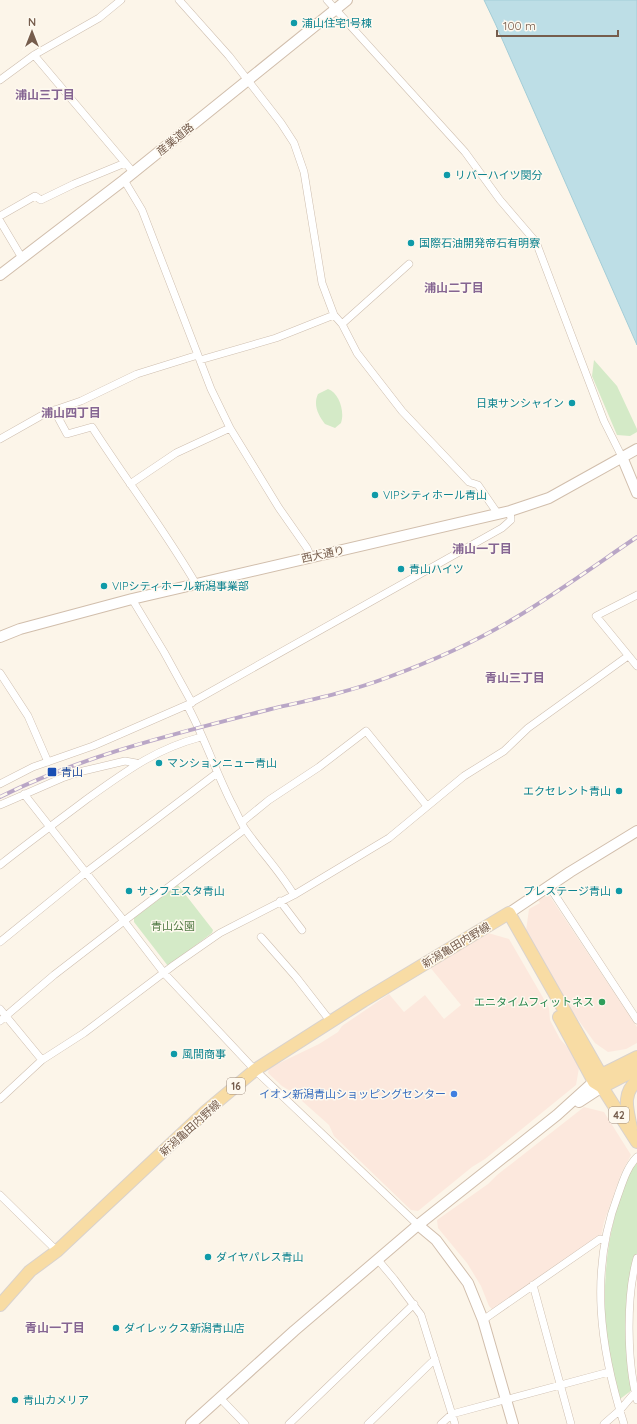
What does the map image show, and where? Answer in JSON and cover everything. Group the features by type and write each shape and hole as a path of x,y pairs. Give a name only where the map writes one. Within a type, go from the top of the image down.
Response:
{"main road":[{"name":"新潟亀田内野線","path":"0,1305 30,1271 57,1251 205,1112 254,1070 507,915"},
{"path":"507,915 599,1082"},
{"path":"599,1082 637,1056"},
{"path":"599,1082 637,1069"},
{"path":"635,1139 626,1102 628,1092 637,1081"},
{"name":"42","path":"599,1082 635,1139"}],"street":[{"path":"0,80 34,55 99,18 121,0"},
{"path":"179,0 229,56 281,123 294,143 304,172 322,283 334,315 342,324 357,353 402,411 469,482 478,485 498,514"},
{"path":"327,0 465,152 500,200 536,242 604,421 622,457 637,493"},
{"name":"産業道路","path":"0,275 124,180 132,172 348,0"},
{"path":"34,55 132,172"},
{"path":"0,216 35,196 41,200 74,184 125,163"},
{"path":"124,180 142,210 211,389 230,428 311,557"},
{"path":"0,221 22,258"},
{"path":"342,324 409,264"},
{"path":"0,439 54,410 81,401 137,374 276,338 334,315"},
{"path":"54,410 67,434 92,427 175,548 196,584"},
{"path":"130,484 176,453 230,428"},
{"name":"西大通り","path":"0,637 20,629 132,599 510,511 549,498 637,448"},
{"path":"0,784 48,762 94,746 189,704 502,528 511,520 510,511"},
{"path":"637,595 596,616 637,666"},
{"path":"132,599 164,652 199,727 201,737 217,774 245,829 276,866 294,894"},
{"path":"0,1099 42,1060 84,1033 220,933 294,894 389,838 464,776 504,751 528,728 628,656"},
{"path":"0,673 28,716 48,762"},
{"path":"242,822 269,800 319,767 366,732 427,806"},
{"path":"0,865 136,763 169,747 201,737"},
{"path":"0,805 83,771 125,761 136,763"},
{"path":"0,942 86,873 217,774"},
{"path":"24,794 164,973 254,1070 418,1225 436,1240 468,1283 483,1320 513,1424"},
{"path":"3,1018 54,975 245,829"},
{"path":"507,915 549,886 637,831"},
{"path":"549,886 637,1020"},
{"path":"280,901 302,930"},
{"path":"261,937 296,977 331,1022"},
{"path":"0,1009 3,1018 42,1060"},
{"path":"191,1424 294,1331 418,1225 599,1082"},
{"path":"624,1424 606,1360 599,1298 605,1240 614,1204 627,1170 637,1157"},
{"path":"0,1195 57,1251"},
{"path":"483,1320 600,1239 605,1240"},
{"path":"637,1258 632,1280 630,1315 637,1400"},
{"path":"378,1260 414,1304 421,1315 454,1424"},
{"path":"533,1286 571,1424"},
{"path":"289,1424 414,1304"},
{"path":"368,1424 435,1359"},
{"path":"441,1424 452,1414 559,1384 609,1372"},
{"path":"604,1424 620,1410 636,1390"},
{"path":"220,1398 245,1424"}],"shaded area":[{"path":"549,895 637,1027 637,1043 626,1049 608,1052 595,1043 571,1010 526,931 529,909 540,903 538,900"},
{"path":"488,933 509,939 549,1008 550,1020 560,1039 570,1050 579,1068 576,1085 418,1211 411,1210 334,1136 329,1125 268,1073 269,1068 319,1044 338,1032 342,1026 389,994 404,1012 425,995 444,1019 461,1005 429,966"},
{"path":"584,1107 604,1112 631,1155 621,1174 604,1222 601,1236 494,1311 489,1306 481,1286 467,1263 438,1228 437,1220 488,1184 497,1175"}],"green space":[{"path":"594,360 617,386 637,429 637,432 630,436 617,435 592,376"},
{"path":"328,389 338,398 342,408 341,423 335,428 325,424 318,413 316,406 318,394"},
{"name":"青山公園","path":"178,885 213,930 212,933 168,966 134,922 134,918"},
{"path":"637,1156 637,1254 631,1279 632,1390 620,1399 605,1341 606,1274 615,1214 628,1175"}],"water":[{"path":"484,0 637,0 637,345 495,23"}],"railway":[{"path":"0,797 66,768 133,746 271,709 344,692 403,672 452,651 500,627 562,589 637,537"}],"place":[{"name":"浦山住宅1号棟","path":"294,23"},
{"name":"リバーハイツ関分","path":"447,175"},
{"name":"国際石油開発帝石有明寮","path":"411,243"},
{"name":"日東サンシャイン","path":"572,403"},
{"name":"VIPシティホール青山","path":"375,495"},
{"name":"青山ハイツ","path":"401,569"},
{"name":"VIPシティホール新潟事業部","path":"104,586"},
{"name":"マンションニュー青山","path":"159,763"},
{"name":"青山","path":"52,772"},
{"name":"エクセレント青山","path":"619,791"},
{"name":"サンフェスタ青山","path":"129,891"},
{"name":"プレステージ青山","path":"619,891"},
{"name":"エニタイムフィットネス","path":"602,1002"},
{"name":"風間商事","path":"174,1054"},
{"name":"イオン新潟青山ショッピングセンター","path":"454,1094"},
{"name":"ダイヤパレス青山","path":"208,1257"},
{"name":"ダイレックス新潟青山店","path":"116,1328"},
{"name":"青山カメリア","path":"15,1400"}],"district":[{"name":"浦山三丁目","path":"45,94"},
{"name":"浦山二丁目","path":"454,287"},
{"name":"浦山四丁目","path":"71,412"},
{"name":"浦山一丁目","path":"482,548"},
{"name":"青山三丁目","path":"515,677"},
{"name":"青山一丁目","path":"55,1327"}]}
